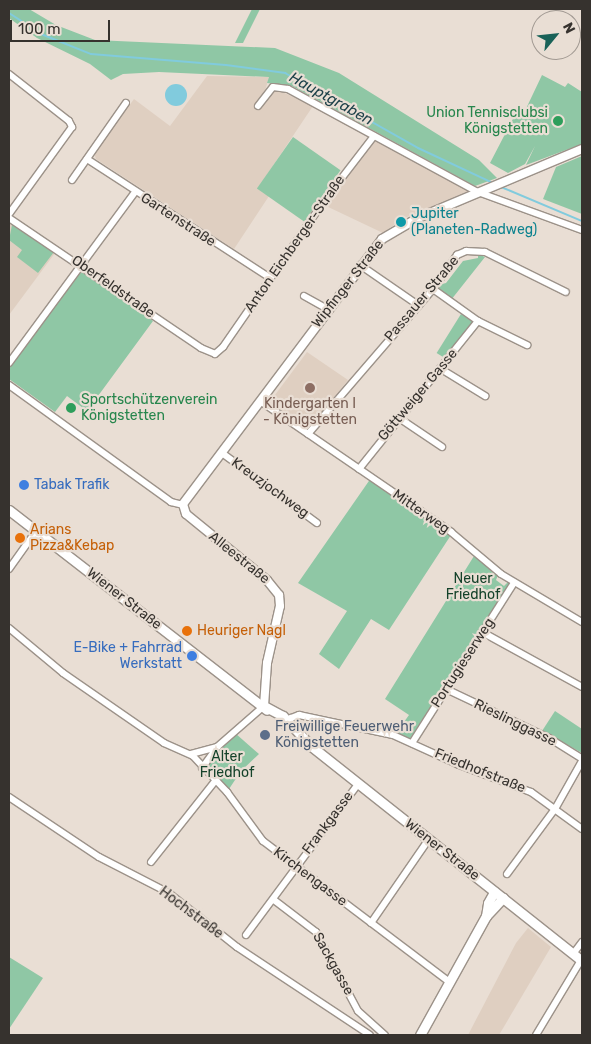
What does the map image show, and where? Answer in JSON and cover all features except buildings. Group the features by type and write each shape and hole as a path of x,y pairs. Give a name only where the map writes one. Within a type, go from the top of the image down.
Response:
{"main road":[{"name":"Wiener Straße","path":"9,510 286,723 358,784 582,960"},
{"path":"486,916 488,903 494,892"},
{"path":"420,1035 448,981 486,916 503,898"}],"street":[{"path":"9,76 69,121 72,127 69,134 9,216"},
{"path":"258,106 273,87 288,89 479,191 582,230"},
{"path":"72,180 126,103"},
{"name":"Anton Eichberger-Straße","path":"218,353 270,278 374,136"},
{"name":"Wipfinger Straße","path":"183,505 378,243 398,228 479,191 582,149"},
{"name":"Gartenstraße","path":"87,159 270,278"},
{"path":"9,363 135,192"},
{"name":"Oberfeldstraße","path":"9,216 200,348 218,353"},
{"name":"Passauer Straße","path":"308,434 432,289 452,260 472,250 485,252 566,292"},
{"path":"360,265 418,305"},
{"path":"432,289 478,321 527,345"},
{"path":"304,296 328,309"},
{"name":"Göttweiger Gasse","path":"359,469 478,321"},
{"path":"441,369 485,396"},
{"path":"9,385 171,502 183,505"},
{"name":"Mitterweg","path":"260,401 451,532 514,582 582,622"},
{"path":"400,418 442,447"},
{"name":"Kreuzjochweg","path":"222,453 317,523"},
{"name":"Alleestraße","path":"183,505 186,514 267,580 279,595 279,611 267,663 264,706"},
{"path":"9,569 36,531"},
{"name":"Portugieserweg","path":"412,743 514,582"},
{"name":"Kirchengasse","path":"9,628 63,673 164,743 191,754 202,768 216,780 255,832 295,867 448,981"},
{"path":"482,632 582,687"},
{"name":"Rieslinggasse","path":"446,689 549,738 582,760"},
{"path":"202,768 217,747 264,706"},
{"name":"Friedhofstraße","path":"286,723 299,715 369,728 412,743 459,765 531,792 582,829"},
{"path":"191,754 217,747"},
{"path":"507,874 554,809 582,760"},
{"path":"151,862 216,780"},
{"name":"Frankgasse","path":"246,935 274,900 295,867 358,784"},
{"name":"Hochstraße","path":"9,797 106,861 169,892 236,947 370,1035"},
{"path":"371,924 429,839"},
{"name":"Sackgasse","path":"274,900 316,932 358,1011 385,1035"},
{"path":"573,954 582,942"},
{"path":"536,1035 582,960"}],"shaded area":[{"path":"207,76 269,77 265,91 278,90 313,106 258,188 269,196 234,249 96,159 94,153 134,99 170,126"},
{"path":"373,142 379,142 469,191 402,219 383,233 324,205"},
{"path":"9,218 58,249 9,315"},
{"name":"Kindergarten I - Königstetten","path":"307,352 348,380 309,428 305,429 269,403"},
{"path":"528,928 551,947 499,1035 468,1035 516,943"}],"green space":[{"path":"9,9 29,9 56,25 95,40 275,48 339,73 479,160 497,178 475,186 292,86 267,83 269,77 159,72 123,74 111,80 90,64 37,38 9,18"},
{"path":"252,9 260,9 243,43 235,43"},
{"name":"Union Tennisclubsi Königstetten","path":"542,75 565,87 568,83 582,92 582,144 526,165 535,146 525,164 508,173 490,163 516,113 523,115"},
{"path":"293,137 341,170 304,222 257,189"},
{"path":"582,156 582,214 543,199 556,167"},
{"path":"12,225 54,252 38,273 17,257 22,250 9,240"},
{"path":"478,254 485,257 451,300 439,292 438,285 446,283 463,261 478,258"},
{"path":"82,271 153,321 87,411 67,396 55,412 9,379 9,366"},
{"path":"461,314 474,322 449,361 437,353"},
{"path":"371,478 451,535 389,630 371,619 339,669 319,654 347,611 298,583"},
{"name":"Neuer Friedhof","path":"474,556 498,575 496,580 504,586 508,582 511,584 409,740 396,733 409,715 385,699"},
{"path":"555,711 582,729 582,753 542,731"},
{"name":"Alter Friedhof","path":"235,733 259,754 241,771 229,789 207,766"},
{"path":"9,957 43,978 9,1029"}],"water":[{"path":"172,84 180,84 187,91 187,99 180,106 172,106 165,99 165,91"}],"waterway":[{"name":"Hauptgraben","path":"9,13 41,34 91,54 226,65 285,73 418,148 493,183"},
{"name":"Hauptgraben","path":"501,187 582,221"}],"place":[{"name":"Union Tennisclubsi Königstetten","path":"558,121"},
{"name":"Jupiter (Planeten-Radweg)","path":"401,222"},
{"name":"Kindergarten I - Königstetten","path":"310,388"},
{"name":"Sportschützenverein Königstetten","path":"71,408"},
{"name":"Tabak Trafik","path":"24,485"},
{"name":"Arians Pizza&Kebap","path":"20,538"},
{"name":"Heuriger Nagl","path":"187,631"},
{"name":"E-Bike + Fahrrad Werkstatt","path":"192,656"},
{"name":"Freiwillige Feuerwehr Königstetten","path":"265,735"}]}
